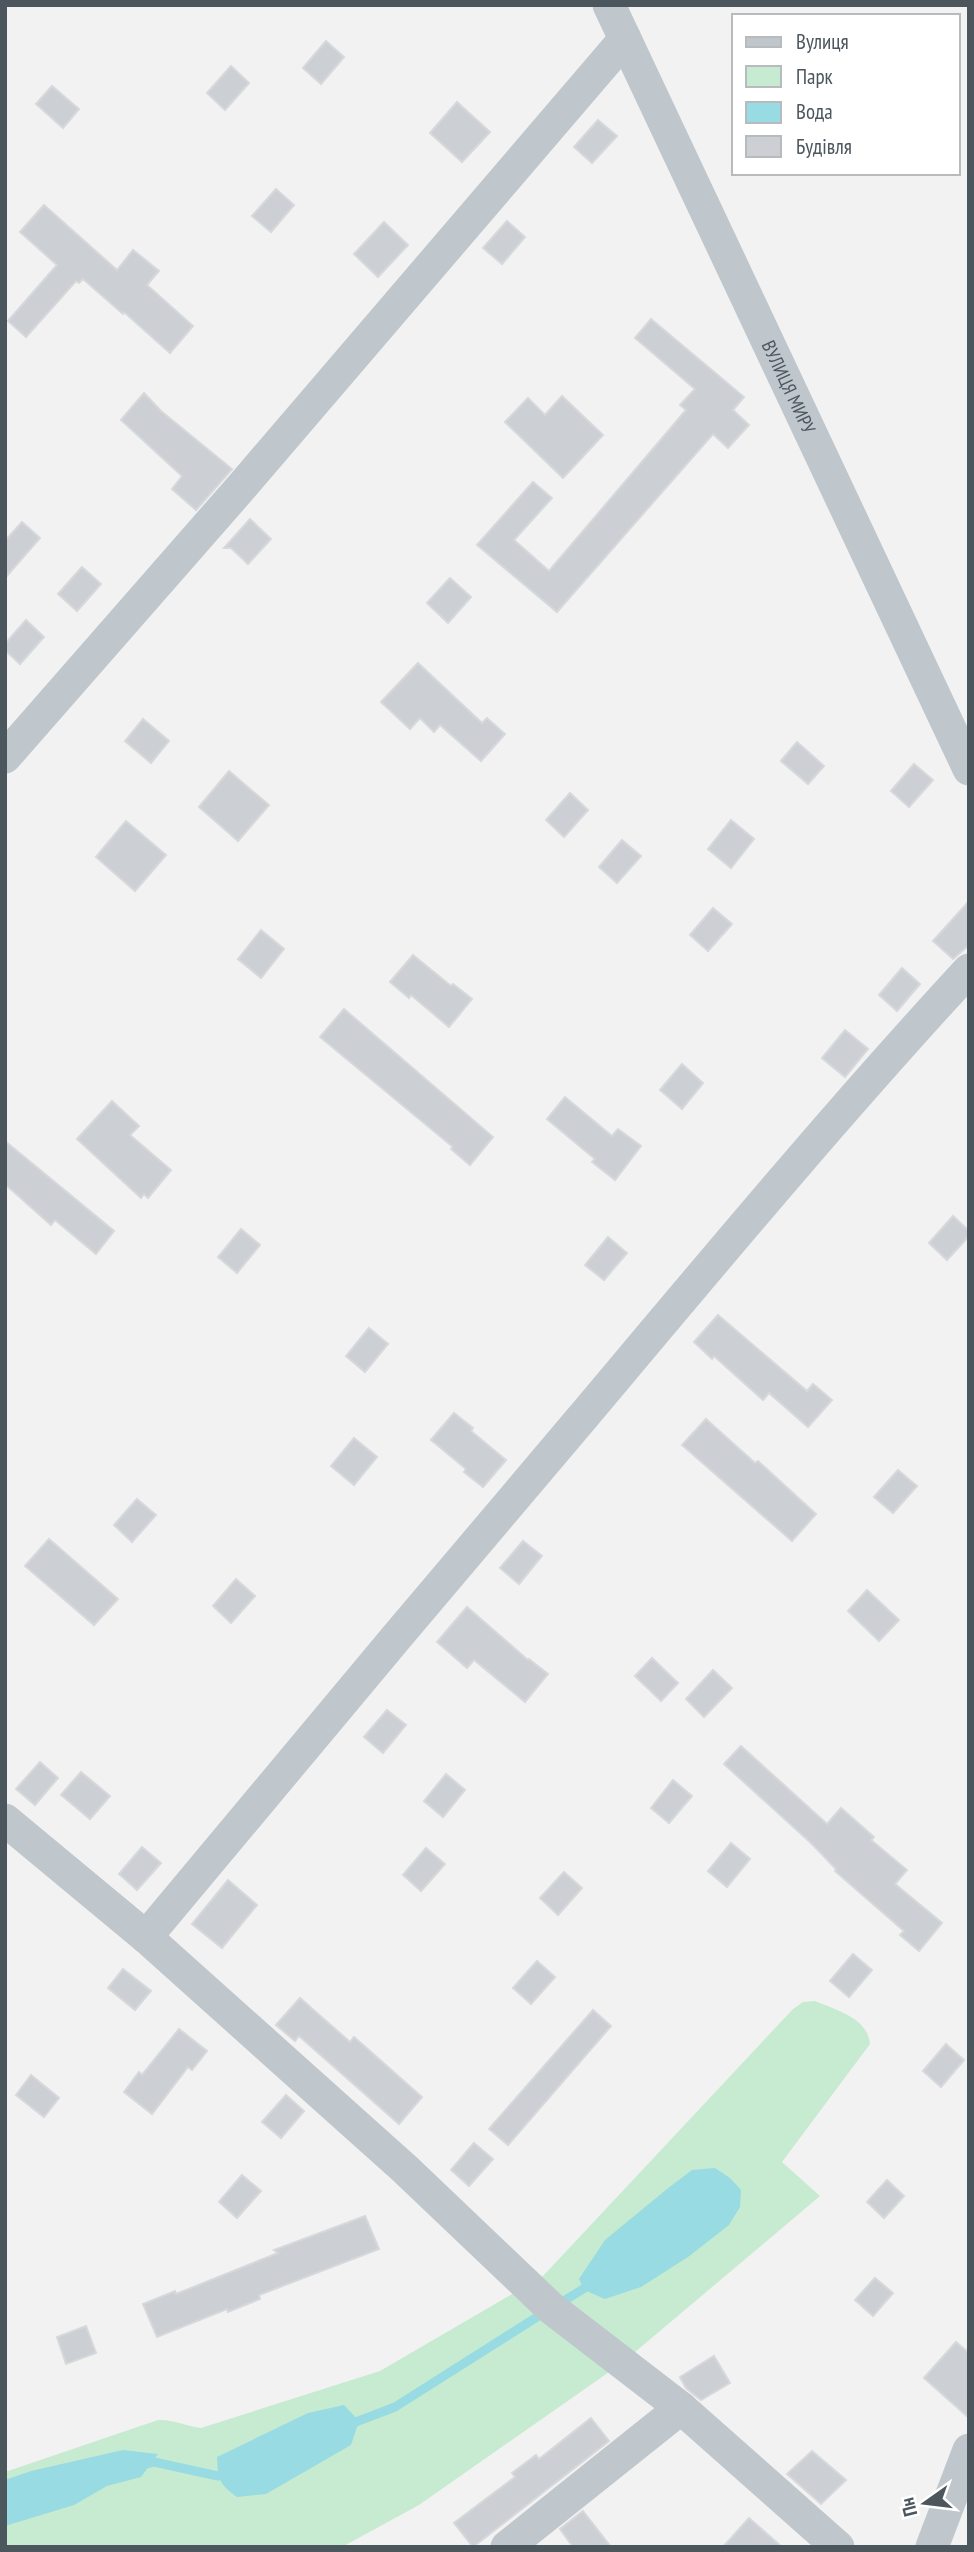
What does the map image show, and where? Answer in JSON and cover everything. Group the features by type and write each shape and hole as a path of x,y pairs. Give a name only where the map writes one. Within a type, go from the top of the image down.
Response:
{"street":[{"name":"ВУЛИЦЯ МИРУ","path":"609,5 969,769"},
{"path":"5,757 244,484 625,39"},
{"path":"146,1937 648,1339 899,1046 969,970"},
{"path":"5,1820 146,1937 405,2169 551,2308 681,2408 838,2547"},
{"path":"507,2547 681,2408"},
{"path":"932,2547 969,2450"}],"green space":[{"path":"815,2001 857,2021 868,2035 870,2044 782,2162 820,2196 622,2363 419,2505 342,2547 5,2547 5,2472 158,2420 201,2428 380,2371 543,2276 793,2009 803,2002"}],"water":[{"path":"715,2168 741,2190 740,2207 729,2225 688,2257 641,2287 605,2299 584,2290 579,2279 605,2240 692,2170"},
{"path":"344,2405 359,2421 351,2445 266,2494 237,2497 223,2485 217,2457 308,2413"},
{"path":"123,2450 158,2454 141,2477 107,2486 74,2505 5,2526 5,2480 31,2471"}],"building":[{"path":"326,41 344,57 321,84 303,68"},
{"path":"231,66 249,83 225,110 207,93"},
{"path":"52,86 79,109 63,128 36,104"},
{"path":"457,102 490,132 462,162 430,133"},
{"path":"598,120 617,136 592,163 574,147"},
{"path":"276,189 294,205 271,232 252,216"},
{"path":"44,205 117,270 133,250 159,271 147,285 193,326 170,353 83,279 79,283 76,281 26,337 8,321 57,265 20,232"},
{"path":"507,221 525,237 502,264 483,248"},
{"path":"384,222 408,245 378,277 354,254"},
{"path":"651,319 744,397 733,410 749,425 728,448 713,434 557,612 477,545 533,482 552,498 514,540 549,571 686,410 680,405 695,389 635,338"},
{"path":"144,393 161,411 232,469 196,510 172,489 182,476 121,420"},
{"path":"562,396 603,435 563,478 505,422 528,398 545,415"},
{"path":"250,519 271,539 248,564 231,548 224,548"},
{"path":"22,522 40,538 5,578 5,541"},
{"path":"82,567 101,584 77,611 58,594"},
{"path":"450,578 471,597 448,623 427,603"},
{"path":"26,620 44,637 20,664 5,650 5,644"},
{"path":"418,663 482,723 487,718 505,734 481,761 440,725 434,732 420,718 410,729 381,702"},
{"path":"143,719 169,741 151,763 125,741"},
{"path":"797,742 824,766 808,784 781,761"},
{"path":"914,764 933,780 909,807 891,791"},
{"path":"229,771 269,805 238,841 199,807"},
{"path":"570,793 588,810 564,837 546,820"},
{"path":"731,820 754,839 731,868 708,849"},
{"path":"126,821 166,855 135,891 96,857"},
{"path":"622,840 641,856 617,883 599,867"},
{"path":"969,901 969,945 953,959 933,941"},
{"path":"713,908 732,924 708,951 690,935"},
{"path":"261,930 284,949 261,978 238,959"},
{"path":"413,955 451,986 453,984 472,999 449,1027 411,995 409,998 390,982"},
{"path":"902,968 920,984 897,1011 879,995"},
{"path":"344,1009 493,1137 470,1165 451,1149 453,1147 320,1037"},
{"path":"845,1030 868,1049 845,1077 822,1058"},
{"path":"682,1064 703,1083 682,1109 660,1090"},
{"path":"565,1097 612,1136 618,1129 641,1146 615,1180 592,1162 595,1159 547,1119"},
{"path":"112,1101 139,1126 130,1135 171,1170 148,1198 144,1194 141,1198 77,1139"},
{"path":"5,1141 114,1231 96,1254 55,1220 51,1225 5,1184"},
{"path":"953,1216 969,1231 969,1236 947,1260 929,1243"},
{"path":"241,1229 260,1245 237,1273 218,1257"},
{"path":"608,1237 627,1253 604,1280 585,1265"},
{"path":"718,1315 807,1391 813,1384 832,1400 808,1427 769,1393 763,1400 714,1356 712,1359 694,1342"},
{"path":"369,1328 388,1344 365,1372 346,1356"},
{"path":"454,1413 506,1460 483,1487 431,1440"},
{"path":"706,1419 755,1463 758,1461 816,1514 792,1541 682,1445"},
{"path":"354,1438 377,1457 354,1485 331,1466"},
{"path":"898,1470 917,1486 893,1513 874,1497"},
{"path":"137,1499 156,1515 132,1542 114,1525"},
{"path":"49,1539 118,1599 94,1625 25,1566"},
{"path":"523,1541 542,1556 519,1584 500,1568"},
{"path":"236,1579 255,1596 231,1623 213,1606"},
{"path":"867,1590 899,1620 879,1641 848,1611"},
{"path":"467,1607 548,1674 525,1702 474,1660 467,1668 437,1642"},
{"path":"652,1658 678,1683 661,1701 635,1676"},
{"path":"713,1670 732,1688 704,1717 686,1699"},
{"path":"387,1710 406,1725 383,1753 364,1737"},
{"path":"741,1746 827,1824 841,1808 874,1837 871,1840 907,1870 895,1884 942,1923 919,1951 900,1935 904,1931 835,1871 811,1843 724,1764"},
{"path":"40,1762 58,1778 35,1805 16,1789"},
{"path":"81,1772 110,1796 90,1819 61,1795"},
{"path":"446,1774 465,1790 443,1817 424,1801"},
{"path":"673,1780 692,1796 669,1823 651,1808"},
{"path":"731,1843 750,1859 727,1887 708,1871"},
{"path":"142,1847 161,1863 137,1890 119,1874"},
{"path":"426,1848 445,1864 421,1891 403,1875"},
{"path":"564,1872 582,1888 558,1915 540,1898"},
{"path":"228,1880 257,1905 222,1948 192,1924"},
{"path":"853,1954 872,1970 849,1997 830,1981"},
{"path":"537,1961 555,1977 531,2004 513,1988"},
{"path":"123,1969 151,1991 135,2010 108,1988"},
{"path":"300,1998 350,2042 354,2037 422,2097 399,2124 299,2036 295,2041 276,2025"},
{"path":"593,2010 611,2026 508,2145 489,2129"},
{"path":"179,2029 207,2051 192,2070 188,2067 152,2114 124,2092 139,2072 142,2075"},
{"path":"946,2044 964,2060 941,2087 923,2071"},
{"path":"31,2075 59,2098 44,2117 16,2095"},
{"path":"286,2095 304,2111 281,2138 262,2122"},
{"path":"474,2143 493,2159 469,2186 451,2170"},
{"path":"242,2175 261,2191 237,2218 219,2202"},
{"path":"887,2180 904,2196 884,2218 867,2202"},
{"path":"365,2216 379,2249 259,2295 260,2299 228,2312 227,2309 157,2337 143,2304 175,2291 176,2294 278,2253 274,2250"},
{"path":"875,2278 893,2293 873,2316 855,2300"},
{"path":"86,2326 96,2353 66,2364 57,2337"},
{"path":"956,2342 969,2353 969,2418 924,2378"},
{"path":"714,2356 730,2383 701,2400 686,2388 680,2377"},
{"path":"591,2418 609,2441 473,2547 454,2523 515,2477 512,2473 536,2455 539,2459"},
{"path":"812,2451 846,2480 821,2504 787,2474"},
{"path":"583,2511 611,2547 573,2547 560,2529"},
{"path":"749,2518 782,2547 723,2547"}],"waterway":[{"path":"557,2305 593,2283"},
{"path":"348,2425 395,2407 545,2312"},
{"path":"143,2465 154,2462 218,2476 228,2472"}]}
